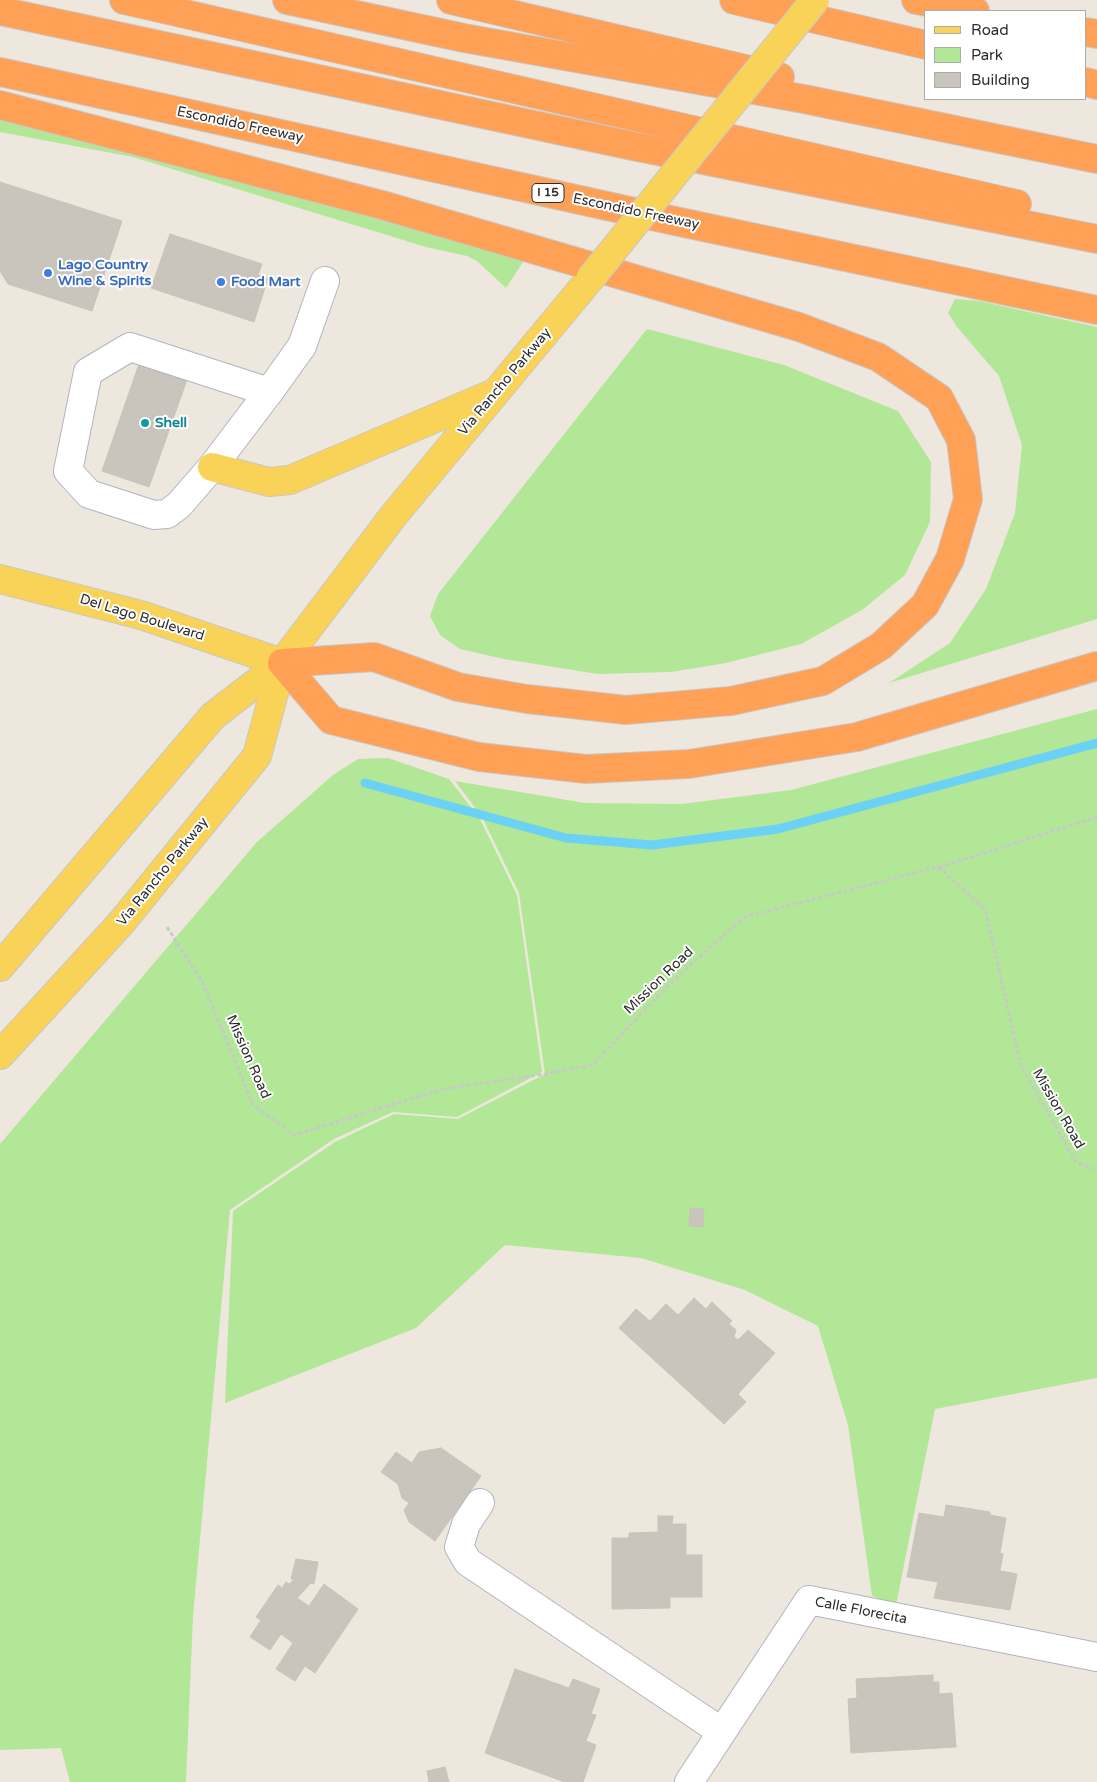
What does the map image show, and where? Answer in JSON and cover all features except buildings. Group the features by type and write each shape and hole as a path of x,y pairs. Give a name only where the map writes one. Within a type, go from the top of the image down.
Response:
{"highway":[{"path":"124,0 1097,222"},
{"path":"287,0 464,38 804,99 1097,159"},
{"path":"451,0 678,52 1097,155"},
{"path":"734,0 924,45"},
{"path":"916,0 970,10"},
{"path":"0,11 628,145 1097,239"},
{"name":"Escondido Freeway","path":"0,72 675,221 1097,310"},
{"path":"0,105 382,205 799,327 878,357 939,398 961,440 968,499 950,558 925,605 881,646 824,681 731,701 626,710 527,699 458,687 374,657 282,664"},
{"path":"282,664 331,720 479,758 586,769 689,764 857,738 1097,666"}],"main road":[{"name":"Via Rancho Parkway","path":"0,967 214,716 282,664 394,515 590,279 815,0"},
{"path":"212,467 269,482 290,480 498,391"},
{"name":"Del Lago Boulevard","path":"0,579 141,615 282,664"},
{"name":"Via Rancho Parkway","path":"0,1055 121,923 257,756 282,664"}],"street":[{"path":"269,392 130,347 88,372 68,471 89,494 154,515 167,514 179,505 212,467 269,392 302,346 325,280"},
{"path":"480,1503 466,1524 459,1547 468,1562 722,1732"},
{"name":"Calle Florecita","path":"689,1782 809,1600 1097,1657"}],"path":[{"path":"938,867 1097,818"},
{"name":"Mission Road","path":"167,927 204,983 253,1105 294,1135 443,1089 545,1074 592,1064 673,981 744,916 938,867 985,909 1021,1066 1076,1162 1097,1170"}],"green space":[{"path":"0,115 527,256 506,288 477,261 467,256 426,247 133,157 0,132"},
{"path":"955,299 979,301 1097,327 1097,619 889,683 950,643 986,589 1015,513 1022,445 999,376 957,327 948,313"},
{"path":"647,329 784,365 898,411 931,462 930,522 905,575 862,610 801,644 726,663 671,672 598,674 504,659 460,649 440,635 430,616 438,594"},
{"path":"1097,709 1097,1378 935,1409 896,1605 872,1596 848,1425 818,1326 745,1290 641,1258 505,1245 416,1328 225,1403 233,1211 335,1142 394,1114 458,1119 545,1074 519,893 482,817 455,781 585,803 682,804 791,790"},
{"path":"388,758 449,779 480,819 517,895 542,1072 457,1117 393,1112 334,1139 230,1210 193,1616 186,1782 70,1782 61,1748 0,1750 0,1144 257,842 333,775 358,759"}],"waterway":[{"path":"365,783 566,838 652,845 778,829 1097,743"}],"place":[{"name":"Lago Country Wine & Spirits","path":"48,273"},
{"name":"Food Mart","path":"221,282"},
{"name":"Shell","path":"145,423"}]}
